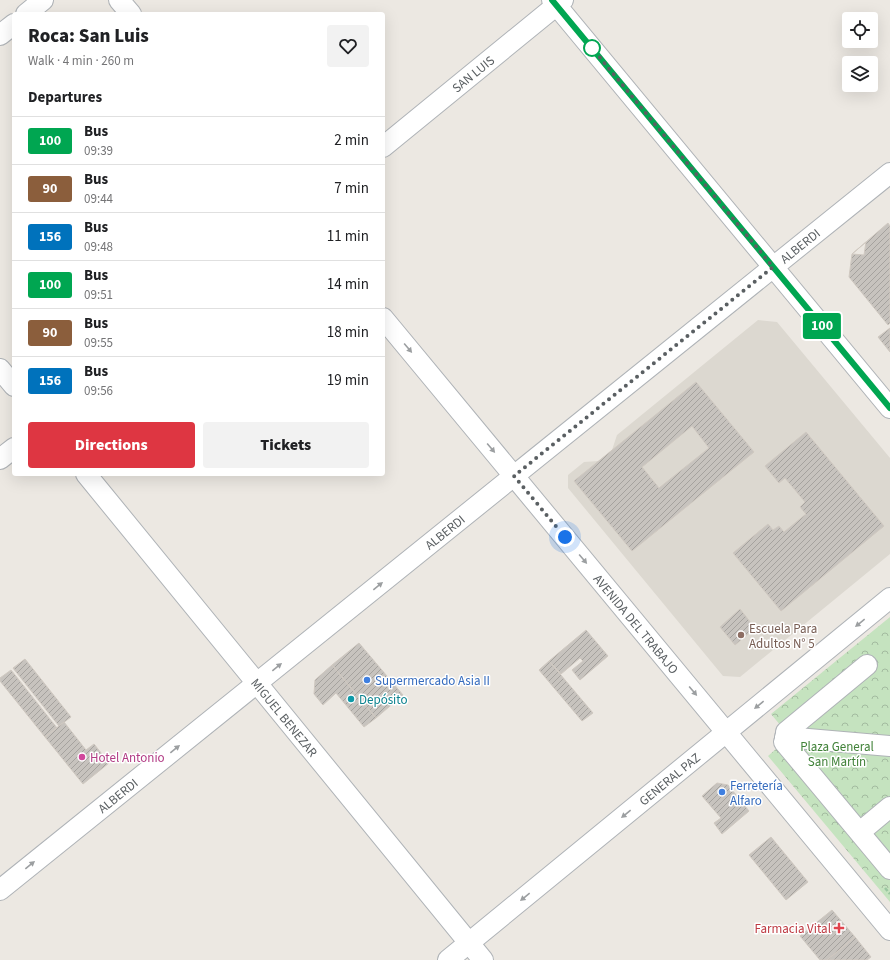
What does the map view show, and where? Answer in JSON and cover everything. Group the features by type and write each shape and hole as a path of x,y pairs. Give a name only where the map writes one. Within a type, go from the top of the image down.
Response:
{"street":[{"path":"28,12 43,0"},
{"path":"119,0 129,12"},
{"path":"557,2 890,408"},
{"name":"SAN LUIS","path":"385,145 557,2"},
{"path":"0,35 12,26"},
{"name":"ALBERDI","path":"0,890 890,173"},
{"name":"AVENIDA DEL TRABAJO","path":"385,320 890,930"},
{"path":"0,369 12,384"},
{"path":"0,459 12,450"},
{"name":"MIGUEL BENEZAR","path":"88,476 483,960"},
{"name":"GENERAL PAZ","path":"448,960 890,598"},
{"path":"785,737 867,665"},
{"path":"785,737 890,746"},
{"path":"785,737 890,869"},
{"path":"860,832 890,807"}],"shaded area":[{"path":"758,320 777,322 890,458 890,554 740,677 723,676 568,488 568,475 584,462 599,461 612,450 617,435"}],"green space":[{"name":"Plaza General San Martín","path":"890,617 890,902 768,756 784,742 786,732 771,714"}],"building":[{"path":"888,223 890,226 890,323 888,325 849,277 852,254"},
{"path":"866,242 864,255 852,254"},
{"path":"890,328 890,352 878,337"},
{"path":"696,382 754,452 632,551 574,481","holes":["692,426 709,448 659,488 642,467"]},
{"path":"806,432 884,526 781,611 733,553 768,524 773,530 779,526 784,532 806,514 800,507 805,502 785,478 779,483 765,466"},
{"path":"740,609 755,628 735,645 720,627"},
{"path":"586,630 608,656 580,680 572,670 583,661 580,658 561,674 549,661"},
{"name":"Supermercado Asia II","path":"359,643 403,695 376,718 332,665"},
{"path":"25,659 71,717 59,726 13,668"},
{"path":"549,661 593,713 582,721 539,670"},
{"name":"Depósito","path":"332,665 376,718 364,727 336,693 323,705 314,694 315,680"},
{"path":"11,670 57,728 45,737 0,681 0,678"},
{"name":"Hotel Antonio","path":"64,722 86,750 94,744 109,763 83,784 45,737"},
{"path":"717,783 728,785 749,811 722,834 714,823 721,818 702,796"},
{"path":"771,837 808,882 786,900 749,855"},
{"path":"832,910 855,937 827,960 820,960 800,936"},
{"path":"855,937 871,957 867,960 827,960"}],"bus line":[{"name":"100","path":"552,0 890,408"}],"place":[{"name":"Escuela Para Adultos N° 5","path":"741,635"},
{"name":"Supermercado Asia II","path":"367,680"},
{"name":"Depósito","path":"351,699"},
{"name":"Hotel Antonio","path":"82,757"},
{"name":"Ferretería Alfaro","path":"722,792"},
{"name":"Farmacia Vital","path":"839,928"}],"route":[{"path":"565,537 514,476 773,267 592,48"}]}
